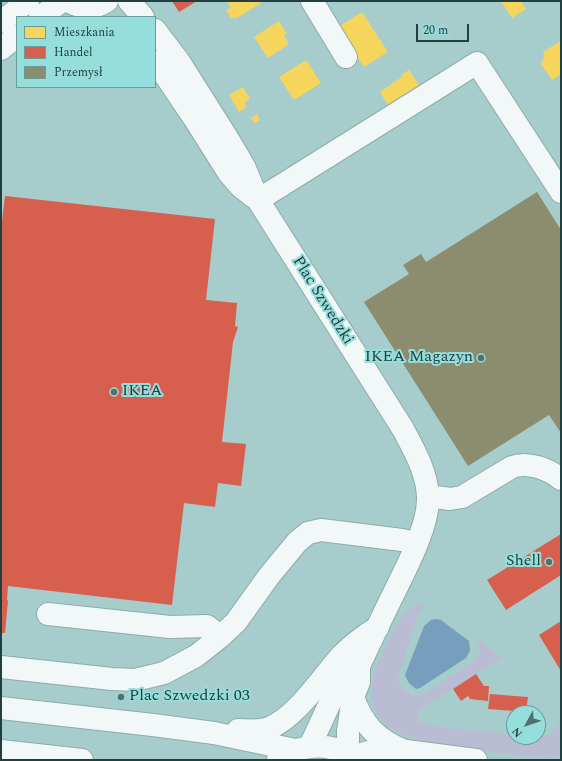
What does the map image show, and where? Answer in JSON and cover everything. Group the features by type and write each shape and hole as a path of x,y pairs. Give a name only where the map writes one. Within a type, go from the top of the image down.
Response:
{"street":[{"path":"1,22 28,1"},
{"path":"41,16 62,1"},
{"path":"68,1 84,7 104,8"},
{"path":"129,1 142,16"},
{"path":"312,1 346,57"},
{"name":"Plac Szwedzki","path":"156,31 180,63 228,139 244,166 258,200 403,429 421,466 428,496 428,508 425,522 409,564 359,666"},
{"name":"Plac Szwedzki","path":"156,63 194,118 228,172 240,186 258,200"},
{"path":"258,200 477,63 561,192"},
{"path":"428,496 450,499 462,497 517,465 532,465 553,473 561,478"},
{"path":"1,667 112,679 135,680 164,673 196,656 236,622 269,576 297,542 308,533 321,530 416,543"},
{"path":"48,614 170,627 207,626 220,637"},
{"path":"214,733 227,730 267,729 282,721 303,701 343,655 359,640 378,627"},
{"path":"352,757 348,731 353,697 359,682 359,666"},
{"path":"294,752 349,672 359,666"},
{"path":"353,697 360,714 376,735 394,747 406,751"},
{"path":"1,708 214,733 294,752 326,746 341,751 352,757 368,752 406,751 476,760"},
{"path":"1,751 82,760"}],"shaded area":[{"path":"421,604 424,604 425,606 418,613 398,677 403,689 409,694 421,696 471,663 478,656 480,649 473,634 502,658 418,711 419,722 449,728 506,733 506,745 546,745 546,736 550,736 561,718 561,754 554,757 545,758 432,746 422,740 395,731 387,726 375,712 372,697 372,685 379,660 402,615 410,608"}],"water":[{"path":"431,620 441,620 469,641 470,651 466,658 420,688 416,689 409,683 405,675 424,626"}],"building: Mieszkania":[{"path":"227,1 259,1 261,3 237,18 231,18 226,10 231,8"},
{"path":"501,1 521,1 526,9 512,18"},
{"path":"362,12 388,52 364,67 338,27"},
{"path":"279,21 287,34 284,36 289,44 268,58 254,37"},
{"path":"561,41 561,77 560,75 552,80 541,64 544,55 543,52"},
{"path":"306,60 321,83 294,100 279,77"},
{"path":"409,70 419,85 388,105 380,92 402,77 401,75"},
{"path":"243,87 250,99 244,102 247,107 239,112 229,95"},
{"path":"257,114 260,120 254,123 251,118"}],"building: Handel":[{"path":"172,1 197,1 179,12"},
{"name":"IKEA","path":"5,196 215,219 206,300 237,303 235,326 238,327 233,342 222,442 246,444 241,486 218,483 215,507 184,503 172,605 8,586 5,633 1,633 1,229"},
{"path":"561,534 561,575 506,610 487,580"},
{"path":"561,621 561,671 539,635"},
{"path":"476,674 484,686 489,686 488,701 470,699 468,696 461,701 453,689"},
{"path":"490,694 528,697 527,705 506,705 506,710 488,709"}],"building: Przemysł":[{"name":"IKEA Magazyn","path":"537,192 561,230 561,433 549,415 468,466 364,302 409,274 403,265 421,254 426,262"}],"place":[{"name":"IKEA Magazyn","path":"481,358"},
{"name":"IKEA","path":"114,392"},
{"name":"Shell","path":"549,562"},
{"name":"Plac Szwedzki 03","path":"121,697"}]}
